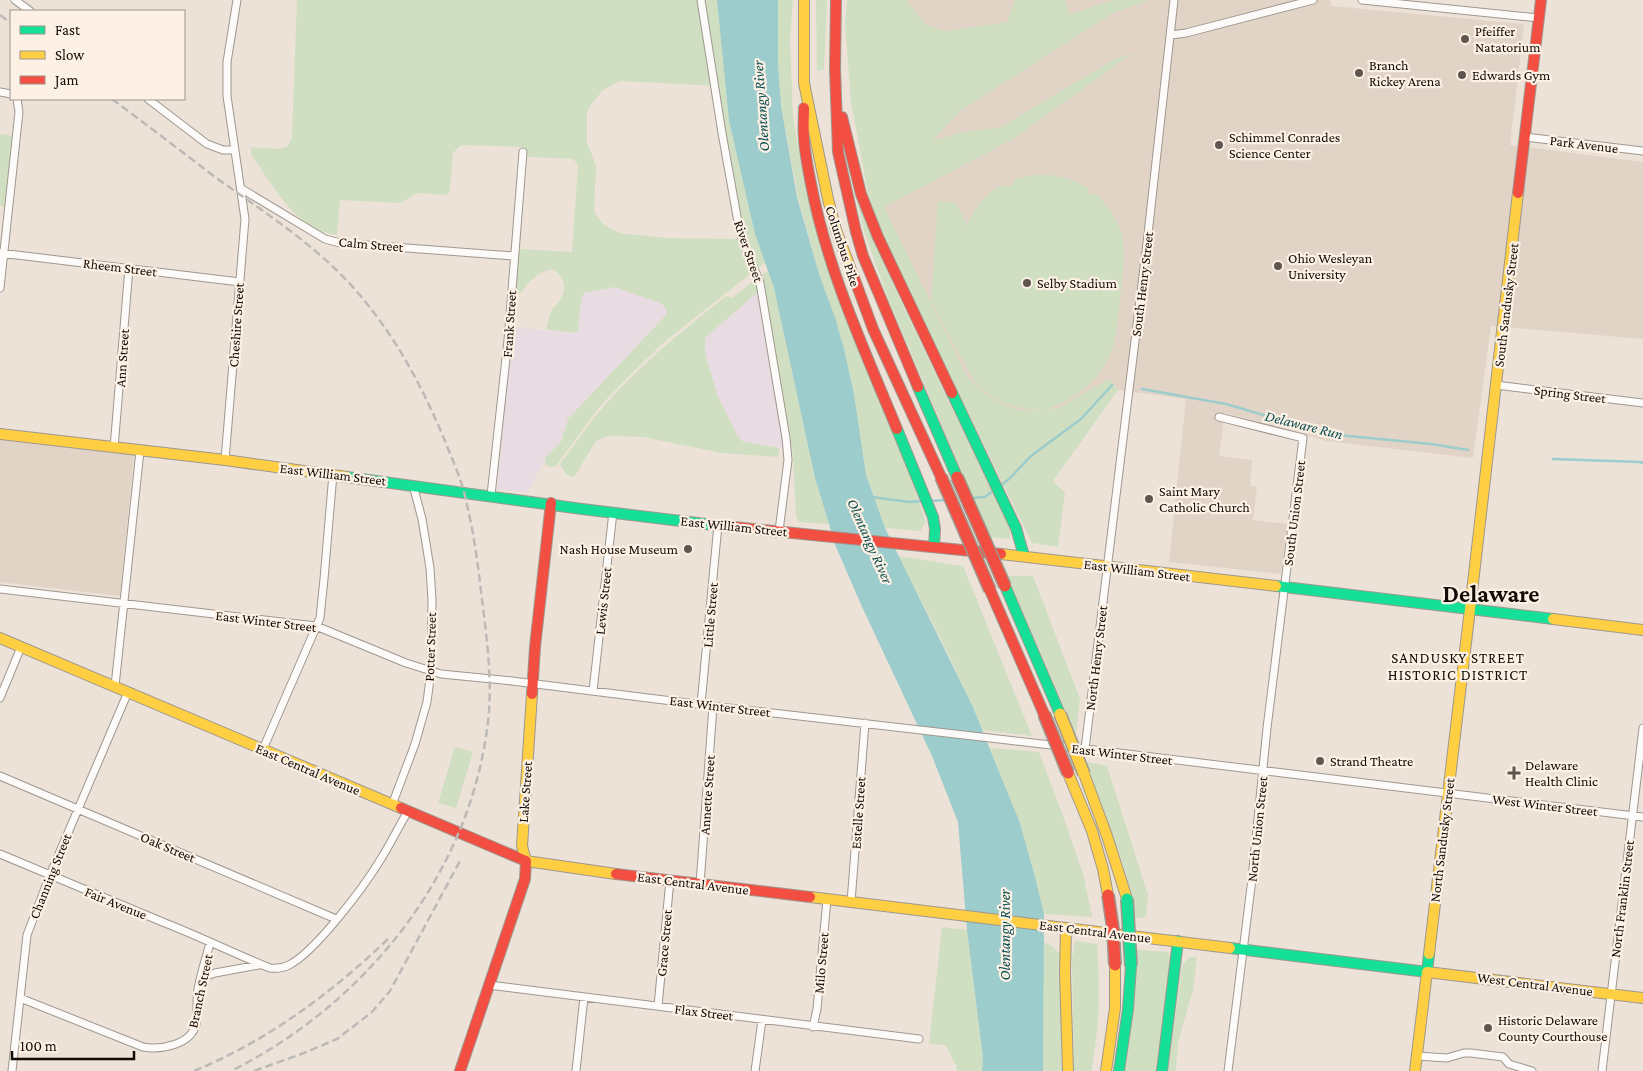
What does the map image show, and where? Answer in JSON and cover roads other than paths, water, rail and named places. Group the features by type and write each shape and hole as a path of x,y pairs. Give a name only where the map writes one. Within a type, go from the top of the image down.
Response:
{"main road":[{"name":"Columbus Pike","path":"804,0 804,82 828,199 845,255 873,330 941,477 1044,714 1092,832 1103,868 1113,929 1115,1008 1106,1071"},
{"name":"Columbus Pike","path":"836,0 835,69 838,152 863,256 1060,714 1106,829 1127,899 1132,966 1119,1071"},
{"name":"South Sandusky Street","path":"1470,609 1541,0"},
{"path":"804,82 804,146 812,193 822,232 853,321 927,501 935,529 934,547"},
{"path":"837,100 858,184 870,218 1016,528 1024,556"},
{"name":"East William Street","path":"0,434 225,460 718,525 1024,556 1643,630"},
{"name":"Lake Street","path":"460,1071 525,878 526,861 522,846 532,683 551,503"},
{"name":"North Sandusky Street","path":"1415,1071 1470,609"},
{"name":"East Central Avenue","path":"0,638 526,861 577,869 1427,972"},
{"path":"1066,928 1065,972 1068,1071"},
{"path":"1162,1071 1178,941"},
{"name":"West Central Avenue","path":"1427,972 1643,998"}],"street":[{"path":"15,0 29,10"},
{"path":"149,100 207,144 222,150 235,150 228,108 226,75 237,0"},
{"name":"River Street","path":"702,0 722,133 738,222 741,236 759,278 786,438 788,460 779,531"},
{"name":"South Henry Street","path":"1108,567 1174,0"},
{"path":"1171,35 1313,0"},
{"path":"1362,0 1539,18"},
{"path":"0,288 2,253 19,112 17,100"},
{"name":"Park Avenue","path":"1525,137 1643,151"},
{"name":"Cheshire Street","path":"225,460 238,322 245,219 235,150"},
{"name":"Frank Street","path":"491,495 508,340 523,152"},
{"name":"Calm Street","path":"242,189 325,239 340,243 514,256"},
{"name":"Rheem Street","path":"2,253 240,282"},
{"name":"Ann Street","path":"114,448 129,268"},
{"name":"Spring Street","path":"1496,385 1643,402"},
{"name":"South Union Street","path":"1219,417 1303,438 1285,587"},
{"path":"114,686 140,451"},
{"path":"262,749 320,618 333,474"},
{"name":"Potter Street","path":"392,805 416,744 427,702 431,671 432,600 430,568 422,519 413,485"},
{"name":"Lewis Street","path":"593,691 613,512"},
{"name":"Little Street","path":"701,704 718,525"},
{"name":"North Henry Street","path":"1085,750 1108,567"},
{"name":"North Union Street","path":"1228,1071 1285,587"},
{"name":"East Winter Street","path":"0,588 316,626 406,663 441,674 532,683 1448,794"},
{"path":"0,698 21,647"},
{"name":"Channing Street","path":"12,1071 27,935 50,875 128,692"},
{"name":"Annette Street","path":"700,884 713,706"},
{"name":"Estelle Street","path":"851,902 865,723"},
{"name":"North Franklin Street","path":"1602,1071 1643,728"},
{"name":"Oak Street","path":"0,776 336,919"},
{"name":"West Winter Street","path":"1448,794 1643,817"},
{"path":"201,978 215,973 262,965 276,969 290,965 315,943 373,871 408,811"},
{"name":"Fair Avenue","path":"0,854 167,923 262,965"},
{"name":"Grace Street","path":"658,1006 670,880"},
{"name":"Milo Street","path":"814,1027 827,899"},
{"name":"Branch Street","path":"20,998 144,1047 153,1049 164,1048 183,1040 194,1028 197,1018 198,992 210,943"},
{"name":"Flax Street","path":"488,985 919,1039"},
{"path":"576,1071 584,997"},
{"path":"755,1071 762,1020"},
{"path":"1417,1056 1448,1058 1471,1053 1504,1057 1509,1068 1532,1071"}],"water":[{"name":"Olentangy River","path":"717,0 778,0 778,63 781,106 797,197 820,277 835,317 844,349 854,394 866,475 885,528 972,705 1020,823 1035,877 1044,914 1043,1071 982,1071 983,1058 967,930 958,822 932,756 836,547 815,478 774,288 755,234 729,121"}],"waterway":[{"name":"Delaware Run","path":"1000,486 1031,456 1081,419 1112,385"},
{"name":"Delaware Run","path":"1142,389 1226,404 1328,434 1431,444 1468,450"},
{"name":"Delaware Run","path":"1553,459 1643,463"},
{"name":"Delaware Run","path":"971,498 985,497 994,490"},
{"name":"Delaware Run","path":"872,497 909,502 923,501"},
{"name":"Delaware Run","path":"931,501 946,500"}],"railway":[{"path":"0,15 10,22"},
{"path":"113,100 308,245 342,276 372,310 408,364 437,421 465,497 479,573 489,664 489,712 480,769 462,824 438,876 407,924 370,968 328,1008 281,1042 231,1071"},
{"path":"254,1071 337,1039 372,1012 390,991 461,859"},
{"path":"194,1071 247,1045 298,1014 345,978 389,938"}],"place":[{"name":"Pfeiffer Natatorium","path":"1465,39"},
{"name":"Branch Rickey Arena","path":"1359,73"},
{"name":"Edwards Gym","path":"1462,75"},
{"name":"Schimmel Conrades Science Center","path":"1219,145"},
{"name":"Ohio Wesleyan University","path":"1278,266"},
{"name":"Selby Stadium","path":"1027,283"},
{"name":"Saint Mary Catholic Church","path":"1149,499"},
{"name":"Nash House Museum","path":"688,549"},
{"name":"Strand Theatre","path":"1320,761"},
{"name":"Delaware Health Clinic","path":"1514,773"},
{"name":"Historic Delaware County Courthouse","path":"1488,1028"}],"district":[{"name":"Delaware","path":"1491,593"},
{"name":"SANDUSKY STREET HISTORIC DISTRICT","path":"1458,666"}]}
